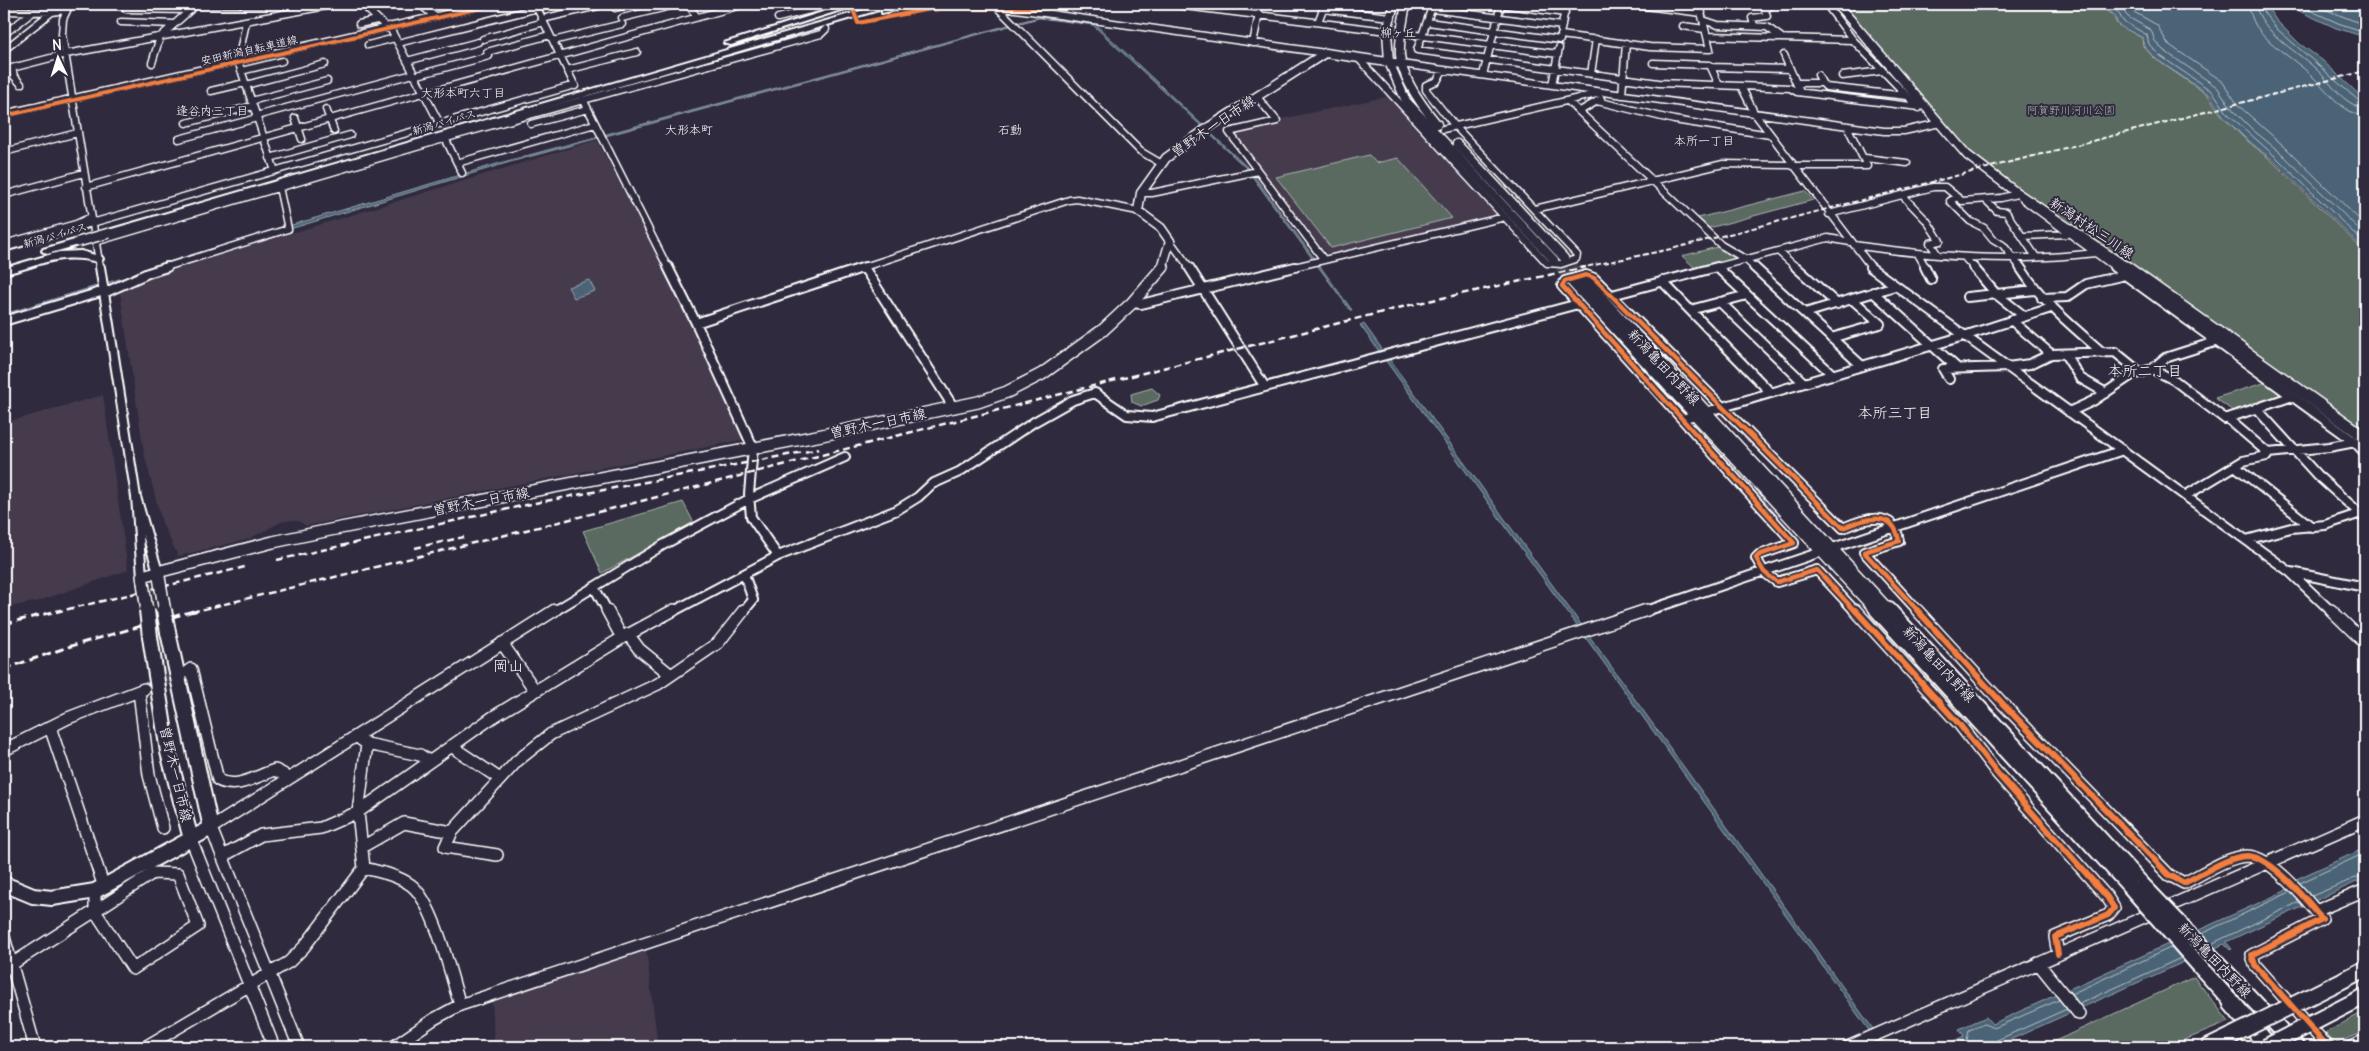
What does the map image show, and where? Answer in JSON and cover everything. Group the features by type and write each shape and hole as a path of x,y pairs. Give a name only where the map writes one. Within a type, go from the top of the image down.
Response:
{"highway":[{"path":"641,74 798,21 856,4"},
{"name":"新潟バイパス","path":"4,264 108,229 876,4"},
{"name":"新潟バイパス","path":"849,11 892,4"},
{"path":"641,74 826,29 909,4"},
{"path":"859,19 918,7 969,4"},
{"path":"798,21 849,11"},
{"path":"4,248 92,220"},
{"name":"新潟バイパス","path":"4,256 78,238"},
{"path":"4,271 59,256 95,242"},
{"path":"59,256 81,254 98,259"},
{"path":"2210,1047 2365,969"},
{"path":"2231,1002 2267,1047 2365,996"}],"main road":[{"path":"969,4 1034,7 1098,4"},
{"path":"1392,4 1387,31 1389,62 1406,101 1554,260"},
{"path":"1406,4 1401,33 1401,64 1430,116 1564,258"},
{"name":"新潟村松三川線","path":"1837,4 1967,154 2015,192 2114,258 2365,437"},
{"path":"1325,53 1401,64"},
{"name":"曽野木一日市線","path":"1138,211 1141,193 1162,164 1200,133 1325,53"},
{"path":"1138,211 1161,228 1170,241"},
{"name":"曽野木一日市線","path":"191,839 168,752 143,579 330,530 954,408 1007,392 1042,374 1103,330 1132,303 1164,266 1170,241"},
{"name":"新潟亀田内野線","path":"1578,281 1702,413 2136,886 2201,968 2273,1047"},
{"name":"曽野木一日市線","path":"4,884 33,896 52,898 100,889 211,828 168,632 159,575"},
{"name":"新潟亀田内野線","path":"2136,886 2216,961 2297,1047"}],"street":[{"path":"58,4 65,10"},
{"path":"70,4 65,10 61,21 136,496 143,579"},
{"path":"152,63 160,37 197,4 271,4"},
{"path":"263,4 263,18"},
{"path":"4,70 66,54 337,4"},
{"path":"362,4 377,20 388,26 440,124"},
{"path":"420,4 434,16"},
{"path":"4,114 490,4"},
{"path":"368,45 397,41 535,6 554,4"},
{"path":"407,61 606,4"},
{"path":"616,8 631,4"},
{"path":"179,139 488,54 622,21 679,4"},
{"path":"688,4 698,17"},
{"path":"86,187 746,4"},
{"path":"778,18 834,4"},
{"path":"1168,4 1387,31"},
{"path":"1344,12 1346,4"},
{"path":"1483,75 1501,4 1565,12"},
{"path":"1552,85 1566,4"},
{"path":"1629,4 1702,16 1718,25 1767,27 1782,38"},
{"path":"1428,22 1494,31 1596,39 1669,48 1710,49 1699,4"},
{"path":"1754,26 1752,18 1767,16 1765,10 1772,4"},
{"path":"1826,4 1853,40 1882,71 1919,107 1940,123"},
{"path":"995,5 1140,151 1162,164"},
{"path":"995,5 1010,10 1325,53"},
{"path":"4,244 275,171 575,86 535,6"},
{"path":"1562,26 1432,6 1417,50 1659,83 1790,88 1800,92 1919,107"},
{"path":"126,9 190,10"},
{"path":"1318,22 1323,9 1390,18"},
{"path":"5,13 65,10"},
{"path":"4,34 34,12"},
{"path":"4,50 52,12"},
{"path":"1253,43 1259,14"},
{"path":"359,24 377,20"},
{"path":"121,22 174,24"},
{"path":"246,22 238,61 275,171"},
{"path":"1683,26 1706,29"},
{"path":"95,242 583,99 821,34 826,29"},
{"path":"1401,33 1558,54"},
{"path":"4,34 24,35"},
{"path":"1708,36 1853,40"},
{"path":"1591,74 1596,39"},
{"path":"1622,95 1626,43"},
{"path":"278,51 287,74"},
{"path":"567,70 637,52"},
{"path":"1784,55 1800,92"},
{"path":"1358,58 1547,263 1561,264 1576,260 1577,255 1456,127 1426,90 1426,85 1437,81 1443,70"},
{"path":"242,71 282,61"},
{"path":"211,91 325,64"},
{"path":"1401,64 1846,126 1893,131 1940,123"},
{"path":"1653,64 1790,69"},
{"path":"1711,67 1719,85"},
{"path":"12,68 14,76 21,84"},
{"path":"1842,76 1882,71"},
{"path":"1818,75 1826,87 1907,96"},
{"path":"186,123 327,81"},
{"path":"1796,83 1822,83"},
{"path":"1741,86 1755,114 1871,268 2290,572 2365,643"},
{"path":"1443,130 1607,93"},
{"path":"1580,111 1607,93"},
{"path":"1257,97 1277,121 1229,132 1324,260"},
{"path":"583,99 696,323 753,448 749,499 751,517 778,556"},
{"path":"1597,101 1674,120 1770,135"},
{"path":"1569,102 1721,245 1745,259 1862,366"},
{"path":"326,109 334,131"},
{"path":"530,124 588,110"},
{"path":"294,118 302,139"},
{"path":"457,163 595,124"},
{"path":"1535,209 1722,164 1867,166 1865,158 1846,126"},
{"path":"4,152 78,133"},
{"path":"270,158 350,135"},
{"path":"446,140 462,173"},
{"path":"1865,158 1907,162"},
{"path":"1141,193 1152,193 1258,171"},
{"path":"4,195 84,173"},
{"path":"4,321 104,292 148,273 288,227 279,187"},
{"path":"1829,214 1933,187 1945,187 1962,201 1986,200 2015,192 2067,234 2290,397 2355,442 2365,454"},
{"path":"1902,195 1927,221 1940,241 1930,243 1938,255"},
{"path":"1957,197 1950,202 1974,226 1984,228 1993,239 2003,245 2035,290 2051,308 2103,353"},
{"path":"696,323 1069,200 1077,199 1138,211"},
{"path":"1986,200 1998,211 2006,212 2024,236 2036,257"},
{"path":"1132,303 1141,304 1505,217"},
{"path":"2024,236 2067,234"},
{"path":"1612,295 1828,238 1852,244 1918,254 1965,258 2014,258 2095,254"},
{"path":"1170,241 1204,289 1264,387"},
{"path":"1778,252 1837,304"},
{"path":"1918,254 1931,279"},
{"path":"1965,258 1996,294 2024,316"},
{"path":"865,268 954,408"},
{"path":"1718,268 1833,375"},
{"path":"2058,954 2055,937 2108,915 2114,908 2106,896 1997,773 1959,724 1904,666 1822,573 1812,570 1777,582 1771,579 1759,566 1756,558 1794,543 1562,286 1565,281 1586,275 1594,278 1843,528 1873,517 1881,518 1893,526 1899,536 1899,541 1864,552 2003,704 2169,874 2184,883 2236,858 2254,856 2269,865 2316,911 2322,919 2252,955 2255,964 2328,1047"},
{"path":"2042,298 2067,297 2073,289 2125,275"},
{"path":"1662,282 1771,393"},
{"path":"1804,313 1895,286"},
{"path":"1967,297 2035,290"},
{"path":"1873,292 1956,367"},
{"path":"1690,310 1747,295"},
{"path":"1831,338 1880,324 1852,299"},
{"path":"1720,302 1804,383"},
{"path":"222,856 261,835 321,828 358,812 534,690 625,636 778,556 897,510 918,497 932,484 958,472 1013,435 1073,400 1095,393 1113,407 1137,419 1159,416 1578,304"},
{"path":"1682,419 1932,346 2051,308"},
{"path":"2011,320 2051,354"},
{"path":"2069,412 2106,393 2119,382 2142,372 2152,370 2165,358 2214,342"},
{"path":"1949,378 1943,369 1956,367 2006,367 2037,362 2051,354 2115,352 2142,372"},
{"path":"2065,354 2080,378 2106,393"},
{"path":"2152,370 2174,380 2225,419 2227,418 2268,453"},
{"path":"2227,418 2290,397"},
{"path":"2256,408 2330,489 2363,514"},
{"path":"2185,496 2243,461 2267,456 2268,453 2329,447 2355,442"},
{"path":"393,1047 434,1019 460,1005 2123,450"},
{"path":"299,1047 211,828 502,643 663,545 749,499 845,457"},
{"path":"2235,466 2312,527"},
{"path":"136,496 159,575"},
{"path":"2246,540 2291,528 2326,525 2363,514"},
{"path":"2290,572 2365,587"},
{"path":"497,855 445,847 452,832 516,761 551,734 658,684 718,643 753,600 744,574"},
{"path":"594,587 625,636 671,675"},
{"path":"502,643 534,690"},
{"path":"187,672 192,670 218,780 222,783 235,784 259,774 275,770 283,774 287,780"},
{"path":"4,750 50,727 142,689 149,775 163,828"},
{"path":"7,967 95,911 153,872 178,874 198,926 132,968 95,911 100,889 50,727"},
{"path":"356,736 367,744 420,754 429,762"},
{"path":"146,1047 289,962 304,947 364,868 358,812 367,744"},
{"path":"451,746 500,779"},
{"path":"1848,1047 2058,954 2269,865 2365,820"},
{"path":"362,848 404,822 452,832"},
{"path":"191,839 248,986 274,1047"},
{"path":"364,868 398,878 416,890 429,912 460,1005"},
{"path":"2316,911 2365,890"},
{"path":"4,937 7,967 35,1047"},
{"path":"2038,964 2079,1014"},
{"path":"2350,1047 2365,1040"}],"shaded area":[{"path":"1390,96 1497,215 1328,256 1233,132 1282,122 1281,119"},
{"path":"597,140 753,438 306,526 299,521 281,522 249,539 178,556 162,523 144,453 119,286"},
{"path":"103,395 128,570 39,601 4,608 4,423"},
{"path":"646,949 658,1047 494,1047 492,996"}],"green space":[{"name":"阿賀野川河川公園","path":"1840,4 2095,4 2113,15 2117,24 2142,38 2143,46 2154,58 2208,95 2219,112 2243,137 2273,162 2365,252 2365,435 2023,196 1971,155"},
{"path":"1369,155 1376,163 1398,158 1452,218 1331,248 1276,177"},
{"path":"1805,191 1813,200 1709,228 1698,218"},
{"path":"1721,246 1738,256 1738,259 1696,269 1682,256"},
{"path":"2267,382 2285,395 2233,411 2215,398"},
{"path":"1152,388 1160,395 1158,400 1141,406 1132,402 1131,394"},
{"path":"683,502 694,523 602,573 583,531"},
{"path":"2194,977 2229,1022 2167,1047 2042,1047"},
{"path":"2365,1011 2365,1031 2337,1043 2323,1034"}],"water":[{"path":"2096,4 2265,4 2276,20 2300,44 2322,60 2365,100 2365,250 2274,161 2244,137 2224,117 2210,95 2156,59 2144,46 2143,38 2118,25 2115,15"},
{"path":"2284,4 2365,4 2365,37 2336,28"},
{"path":"1038,17 1095,24 1249,169 1352,310 1350,310 1246,168 1093,25 1039,18 510,162 4,316 4,314 129,276 154,266 507,161"},
{"path":"589,280 595,291 574,298 568,287"},
{"path":"1364,324 1886,1047 1881,1047 1360,325"},
{"path":"2365,848 2365,878 2226,942 2232,949 2230,950 2224,944 1994,1047 1941,1047 1964,1036 1959,1029 1986,1017 1992,1024 2285,891 2292,881"}],"tunnel":[{"path":"1564,258 1573,268"},
{"path":"1554,260 1561,268"},
{"path":"1560,267 1573,282"},
{"path":"1572,267 1583,279"},
{"path":"144,689 181,674"}],"railway":[{"path":"1580,268 1671,249 2365,71"},
{"path":"192,612 575,518 1410,305 1586,267"},
{"path":"277,560 535,503 819,449"},
{"path":"415,548 464,537"},
{"path":"56,612 245,567"},
{"path":"4,624 61,610"},
{"path":"4,669 71,646 197,610"}],"cycle path":[{"name":"安田新潟自転車道線","path":"4,116 498,4"},
{"path":"851,4 858,23 935,8 1041,9 1126,4"},
{"path":"2058,954 2055,937 2108,915 2114,908 2107,897 1997,773 1959,724 1904,666 1822,573 1817,570 1777,582 1764,572 1756,558 1759,555 1794,543 1562,286 1565,281 1586,275 1594,278 1843,528 1861,520 1873,518 1884,520 1892,526 1899,541 1864,552 2003,704 2169,875 2184,883 2224,863 2248,856 2266,863 2288,882 2322,919 2252,955 2255,965 2328,1047"}],"district":[{"name":"柳ヶ丘","path":"1398,33"},
{"name":"大形本町六丁目","path":"463,93"},
{"name":"逢谷内三丁目","path":"212,111"},
{"name":"大形本町","path":"689,130"},
{"name":"石動","path":"1010,130"},
{"name":"本所一丁目","path":"1704,141"},
{"name":"本所二丁目","path":"2145,371"},
{"name":"本所三丁目","path":"1895,413"},
{"name":"岡山","path":"508,666"}]}
